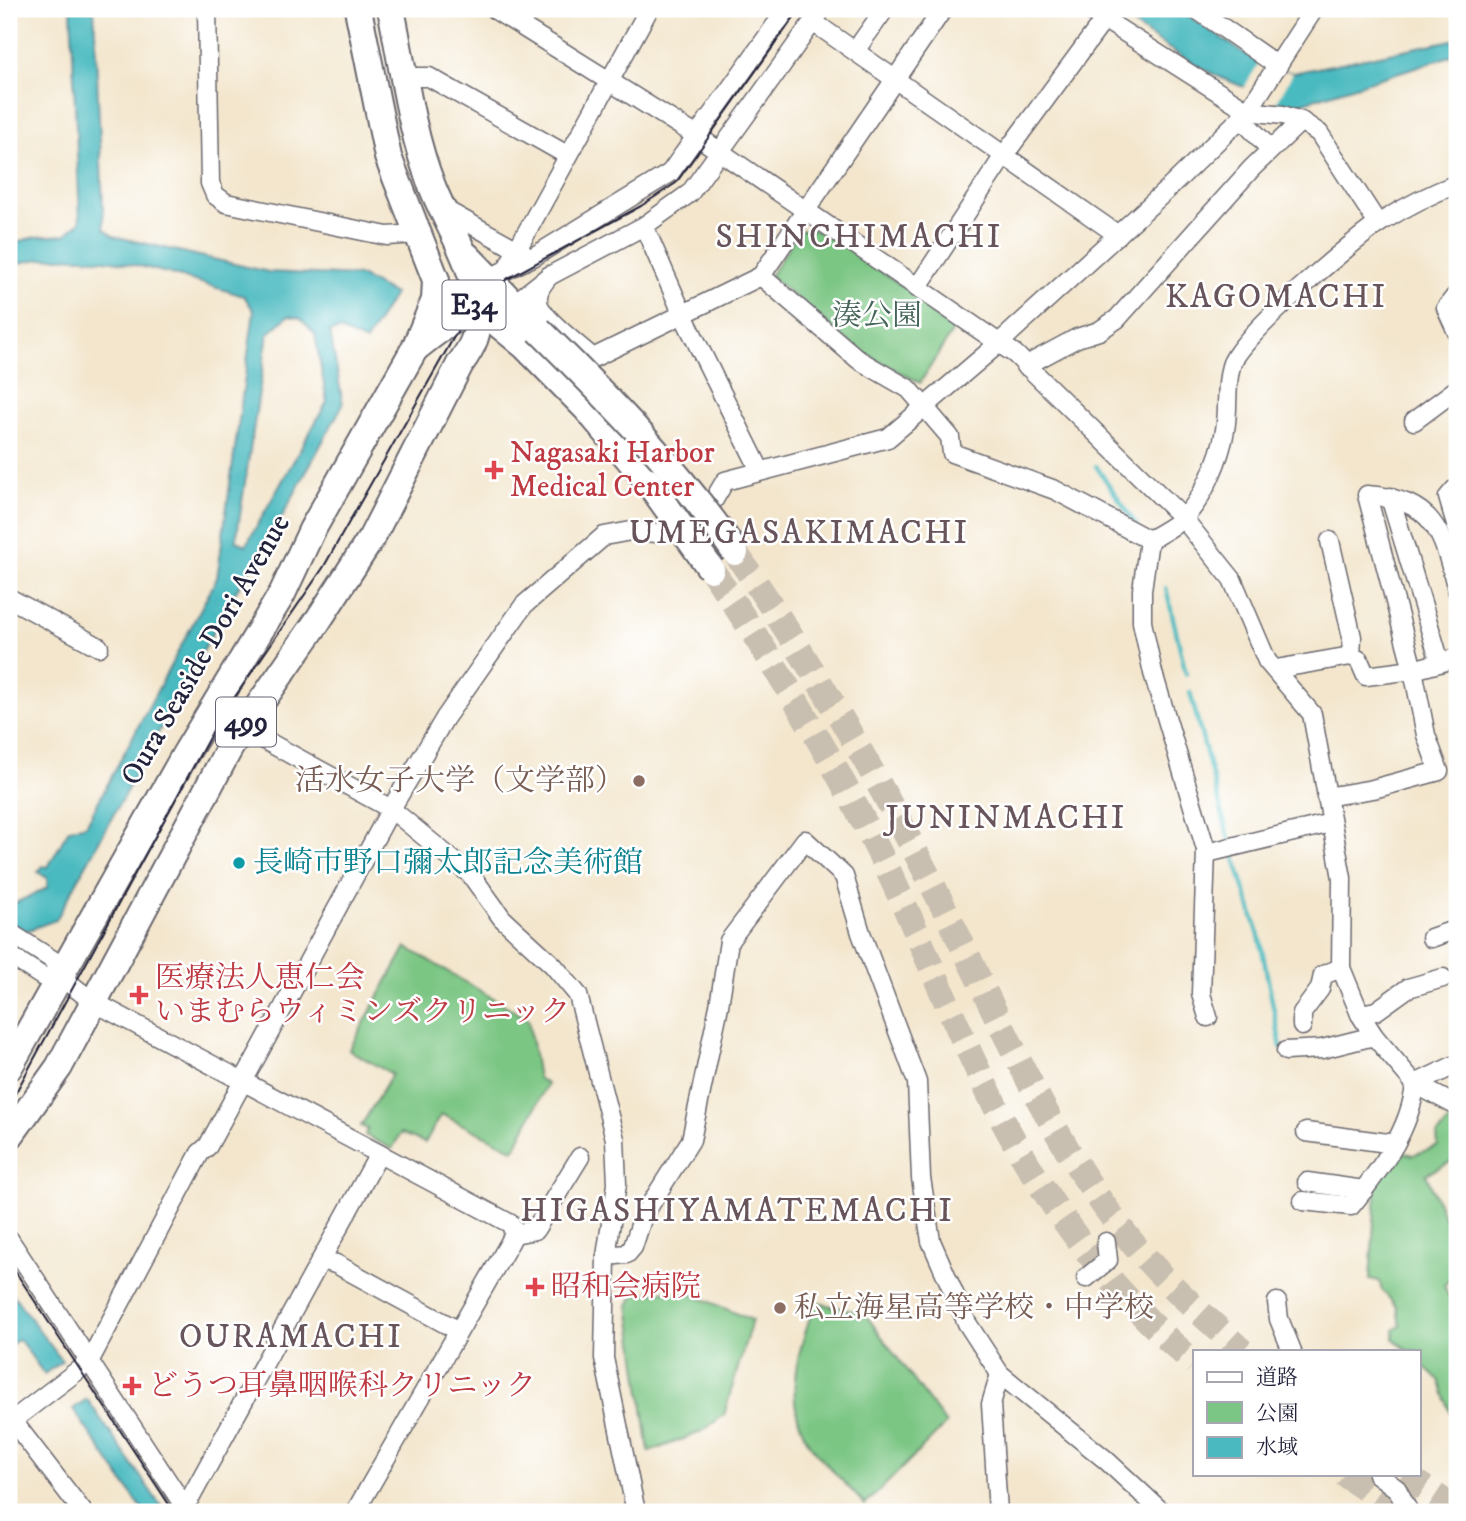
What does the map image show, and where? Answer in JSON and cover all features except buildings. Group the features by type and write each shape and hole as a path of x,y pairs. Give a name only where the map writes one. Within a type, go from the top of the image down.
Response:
{"highway":[{"name":"499","path":"358,9 388,158 429,259"},
{"path":"391,9 421,151 442,208 464,252 492,289 415,348"},
{"name":"E34","path":"429,259 492,289 662,499 711,569"},
{"name":"Oura Seaside Dori Avenue","path":"9,1067 192,743 282,594 312,530 415,348 435,300 436,280 429,259"},
{"name":"499","path":"9,1137 47,1089 92,1001 244,725 317,622 372,537 460,365 475,344 492,289"},
{"path":"475,344 500,339 532,338"},
{"name":"E34","path":"532,338 640,434 683,483 735,552"}],"street":[{"path":"207,9 210,183 215,195 226,202 387,236 418,234"},
{"path":"494,9 697,135 1015,354 1183,518 1232,579 1267,661 1312,714 1342,878 1340,968 1360,1014 1374,1036 1415,1084 1457,1107"},
{"path":"492,289 649,9"},
{"path":"492,289 533,257 670,173 787,9"},
{"path":"855,51 885,9"},
{"path":"549,275 539,290 537,304 543,314 593,358 761,275 943,9"},
{"path":"1196,9 1278,66"},
{"path":"83,1512 10,1420 89,1362 200,1153 208,1146 391,809 446,718 524,606 604,536 631,531 657,533 695,521 712,503 725,481 888,438 998,344 1245,115 1314,9"},
{"path":"917,288 1103,12 1245,115 1270,149"},
{"path":"492,289 549,275 644,226 690,193 817,15 855,51 895,76 1118,234"},
{"path":"405,77 429,77 567,155"},
{"path":"1245,115 1283,115 1301,121 1319,133 1378,224"},
{"path":"1025,366 1077,338 1099,331 1117,319 1270,149 1301,121"},
{"path":"1208,1017 1201,994 1206,851 1153,673 1142,622 1142,590 1149,540 1183,518 1204,488 1217,461 1225,430 1231,365 1236,355 1296,293 1378,224 1429,194 1457,184"},
{"path":"442,208 492,289"},
{"path":"644,226 683,315 760,470"},
{"path":"761,275 859,360 909,389 950,438 952,453 1055,490 1149,540"},
{"path":"1457,294 1446,308 1457,332"},
{"path":"1414,421 1457,389"},
{"path":"1457,494 1454,491 1448,497 1457,528"},
{"path":"1326,797 1383,787 1438,771 1426,735 1413,670 1367,495 1408,502 1429,517 1447,549 1457,590"},
{"path":"1276,669 1351,656 1359,660 1366,676 1413,670 1449,660 1390,497"},
{"path":"1330,541 1352,637 1351,656"},
{"path":"9,598 99,647"},
{"path":"244,725 259,737 391,809 471,875 502,918 553,965 578,995 615,1139 617,1184 606,1256 604,1358 636,1512"},
{"path":"1206,851 1331,822"},
{"path":"606,1256 627,1254 633,1247 643,1216 691,1140 719,1006 729,941 805,840 844,876 848,884 861,933 917,1082 921,1178 931,1241 967,1323 1000,1374 1106,1460 1162,1512"},
{"path":"1431,938 1457,929"},
{"path":"11,942 43,977 60,976 92,1001 511,1224 514,1234 355,1512"},
{"path":"1303,1026 1302,1013 1320,989 1324,975 1340,968"},
{"path":"1360,1014 1376,1011 1408,988 1443,978"},
{"path":"1286,1051 1322,1049 1374,1036"},
{"path":"1415,1084 1457,1064"},
{"path":"1303,1201 1351,1206 1395,1144 1413,1109 1415,1084"},
{"path":"1306,1132 1395,1144"},
{"path":"185,1509 379,1154"},
{"path":"514,1234 523,1235 535,1230 580,1157"},
{"path":"1307,1182 1364,1190"},
{"path":"9,1239 185,1509"},
{"path":"1086,1278 1108,1260 1106,1242"},
{"path":"321,1260 336,1264 457,1330"},
{"path":"1277,1302 1279,1320 1292,1350"},
{"path":"998,1512 991,1404 1000,1374"},
{"path":"1380,1476 1397,1489 1409,1512"}],"green space":[{"name":"湊公園","path":"810,229 827,234 957,324 920,383 858,350 770,276 799,231"},
{"path":"406,947 528,1019 538,1078 547,1084 514,1150 441,1114 425,1143 401,1133 392,1149 365,1135 368,1129 361,1126 392,1074 349,1050"},
{"path":"1452,1118 1457,1121 1457,1159 1426,1174 1457,1248 1457,1273 1444,1285 1457,1317 1457,1431 1439,1380 1420,1363 1420,1350 1407,1350 1394,1339 1394,1330 1400,1326 1397,1307 1382,1290 1379,1281 1370,1279 1377,1179 1400,1151 1413,1155 1438,1146 1437,1135"},
{"path":"682,1290 752,1320 724,1415 701,1432 649,1452 629,1305 635,1294"},
{"path":"815,1302 865,1314 946,1424 865,1505 815,1451 804,1434 798,1417 795,1401 796,1368"}],"water":[{"path":"71,9 94,9 104,228 113,236 269,272 360,276 394,294 366,342 340,330 330,332 343,404 271,537 234,594 56,920 9,937 9,906 47,888 47,878 38,872 43,866 48,867 69,829 86,825 217,578 254,311 244,296 128,264 68,257 38,259 9,266 9,244 35,237 65,235 80,222","holes":["288,316 300,318 315,334 327,402 246,545 236,541 268,334"]},
{"path":"1110,9 1178,9 1259,63 1293,73 1457,39 1457,54 1295,105 1276,103 1275,95 1229,81 1188,61"},
{"path":"9,1289 62,1361 44,1374 19,1339 9,1346"},
{"path":"87,1399 165,1512 144,1512 73,1409"}],"pier":[{"path":"1259,63 1293,73 1276,103 1272,98 1243,89"}],"waterway":[{"path":"1096,466 1137,526"},
{"path":"1166,588 1186,674"},
{"path":"1190,692 1230,843"},
{"path":"1233,852 1260,939 1281,1047"}],"tunnel":[{"path":"735,552 793,639 873,773 1028,1078 1073,1159 1098,1198 1139,1251 1241,1350"},
{"path":"711,569 780,675 864,822 1015,1143 1066,1223 1095,1261 1159,1331 1193,1361"},
{"path":"1347,1476 1399,1512"},
{"path":"1406,1476 1457,1510"}],"tram line":[{"path":"9,1105 217,723 323,568 467,314 507,279 641,206 676,183 800,9"},
{"path":"9,1262 174,1512"}],"place":[{"name":"Nagasaki Harbor Medical Center","path":"494,470"},
{"name":"活水女子大学（文学部）","path":"639,781"},
{"name":"長崎市野口彌太郎記念美術館","path":"239,863"},
{"name":"医療法人恵仁会 いまむらウィミンズクリニック","path":"139,995"},
{"name":"昭和会病院","path":"535,1287"},
{"name":"私立海星高等学校・中学校","path":"780,1308"},
{"name":"どうつ耳鼻咽喉科クリニック","path":"132,1386"}],"district":[{"name":"SHINCHIMACHI","path":"859,237"},
{"name":"KAGOMACHI","path":"1276,297"},
{"name":"UMEGASAKIMACHI","path":"799,533"},
{"name":"JUNINMACHI","path":"1006,818"},
{"name":"HIGASHIYAMATEMACHI","path":"737,1211"},
{"name":"OURAMACHI","path":"291,1337"}]}
